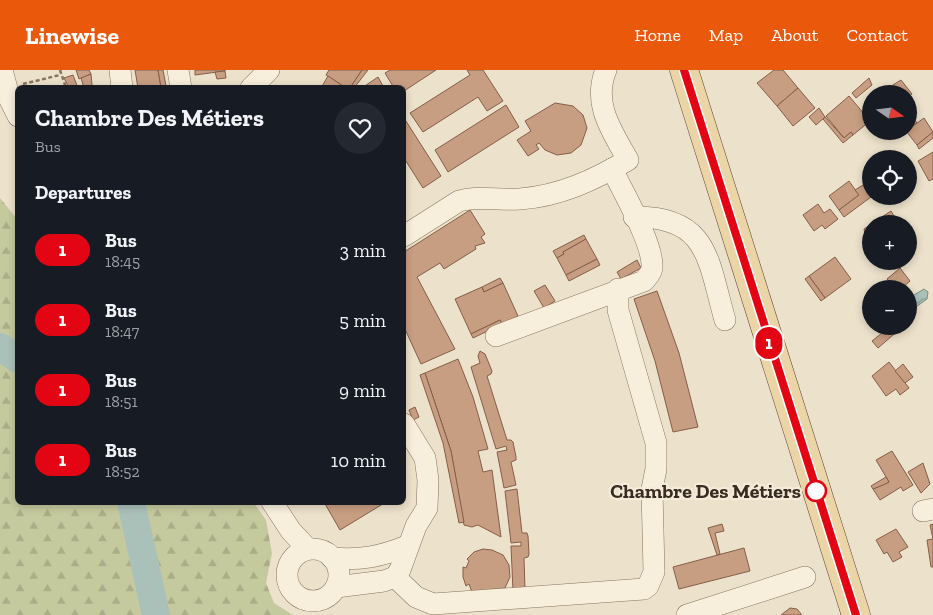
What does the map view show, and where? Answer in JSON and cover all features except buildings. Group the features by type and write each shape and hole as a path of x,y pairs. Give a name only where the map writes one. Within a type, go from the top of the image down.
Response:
{"main road":[{"path":"684,70 856,615"}],"street":[{"path":"120,70 122,85"},
{"path":"178,70 180,85"},
{"path":"254,85 269,70"},
{"path":"406,235 459,201 468,198 519,200 548,195 583,185 628,160 605,117 600,98 600,89 606,70"},
{"path":"4,79 15,108"},
{"path":"496,336 644,280 650,275 652,266 645,236 612,169"},
{"path":"634,216 656,216 676,223 689,231 704,246 725,320"},
{"path":"396,577 416,597 433,604 644,589 648,586 654,572 652,489 656,469 656,443 618,310 618,289"},
{"path":"274,506 290,562 287,577 288,585 292,592 309,608 320,600 330,600 396,577 407,546 427,508 428,480 425,458 406,427"},
{"path":"274,506 308,549"},
{"path":"332,558 350,560 382,556 407,546"},
{"path":"290,562 295,556 308,549 326,552 337,566 339,576 330,600"},
{"path":"687,615 805,577"}],"path":[{"path":"60,70 65,85"},
{"path":"4,79 60,75"}],"green space":[{"path":"0,198 15,217 15,505 255,505 266,520 272,553 266,583 274,603 293,615 0,615"}],"water":[{"path":"924,289 928,292 927,299 917,306 917,293"}],"waterway":[{"path":"0,347 15,357"},
{"path":"132,505 156,615"}],"bus line":[{"name":"1","path":"684,70 856,615"}],"place":[{"name":"Chambre Des Métiers","path":"816,491"}]}
